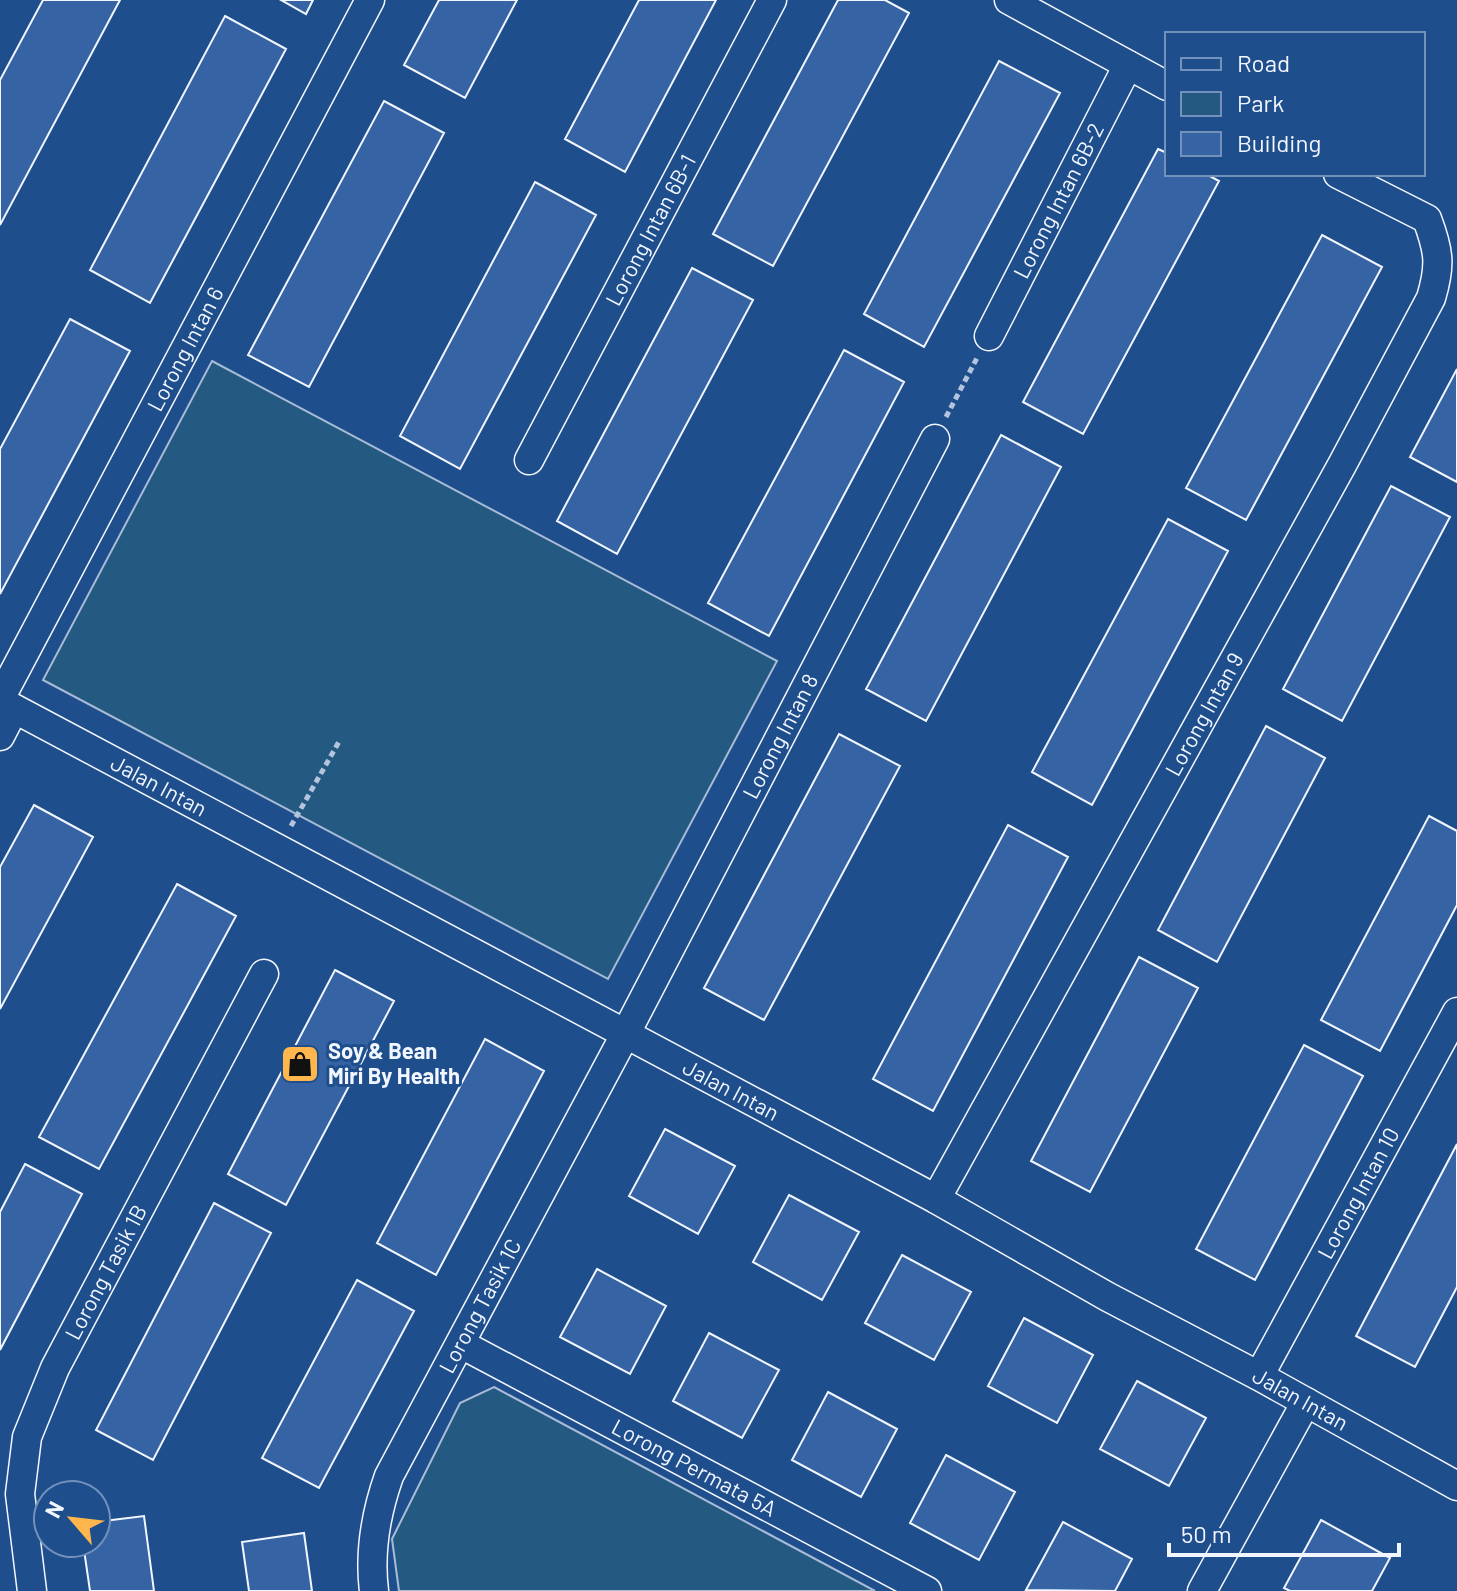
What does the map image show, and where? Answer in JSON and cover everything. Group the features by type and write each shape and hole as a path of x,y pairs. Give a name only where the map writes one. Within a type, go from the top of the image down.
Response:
{"street":[{"name":"Lorong Intan 6","path":"0,736 5,703 370,0"},
{"name":"Lorong Intan 6B-1","path":"529,460 772,0"},
{"path":"1009,0 1165,85"},
{"name":"Lorong Intan 6B-2","path":"989,336 1128,65"},
{"name":"Lorong Intan 9","path":"936,1199 1342,465 1431,298 1440,269 1436,242 1427,219 1342,176"},
{"name":"Lorong Intan 8","path":"626,1033 935,439"},
{"name":"Jalan Intan","path":"5,703 936,1199 1108,1297 1259,1376 1457,1486"},
{"name":"Lorong Tasik 1B","path":"32,1591 20,1494 27,1437 55,1368 264,974"},
{"name":"Lorong Intan 10","path":"1259,1376 1457,1012"},
{"name":"Lorong Tasik 1C","path":"374,1591 373,1535 389,1476 626,1033"},
{"name":"Lorong Permata 5A","path":"461,1344 927,1591"},
{"path":"1202,1591 1306,1402"}],"path":[{"path":"935,439 989,336"},
{"path":"278,848 340,740"}],"green space":[{"path":"212,361 777,661 608,979 43,680"},
{"path":"494,1387 875,1591 399,1591 392,1539 460,1403"}],"building":[{"path":"43,0 120,0 0,225 0,80"},
{"path":"281,0 313,0 306,14"},
{"path":"439,0 517,0 465,98 404,65"},
{"path":"639,0 716,0 625,172 565,139"},
{"path":"838,0 885,0 909,13 773,266 713,234"},
{"path":"225,16 286,49 150,303 90,270"},
{"path":"999,61 1060,93 924,347 864,314"},
{"path":"384,101 444,133 309,387 248,355"},
{"path":"1158,149 1165,152 1165,176 1210,176 1219,181 1083,434 1023,402"},
{"path":"535,182 596,215 460,469 400,436"},
{"path":"1322,235 1382,267 1246,520 1186,488"},
{"path":"692,268 753,300 617,554 557,521"},
{"path":"70,319 130,351 0,594 0,449"},
{"path":"844,350 904,382 769,636 708,603"},
{"path":"1457,369 1457,482 1410,457"},
{"path":"1001,435 1061,467 926,721 866,689"},
{"path":"1391,486 1450,517 1342,721 1283,689"},
{"path":"1168,519 1228,551 1092,805 1032,772"},
{"path":"1266,726 1325,758 1217,962 1158,930"},
{"path":"839,734 900,766 764,1020 704,988"},
{"path":"34,805 93,837 0,1009 0,867"},
{"path":"1429,816 1457,831 1457,905 1380,1051 1321,1020"},
{"path":"1008,825 1068,857 933,1111 873,1079"},
{"path":"177,884 236,916 99,1169 39,1137"},
{"path":"1139,957 1198,988 1090,1192 1031,1161"},
{"path":"335,970 394,1001 286,1205 228,1174"},
{"path":"485,1039 544,1071 436,1275 377,1243"},
{"path":"1304,1045 1363,1076 1255,1280 1196,1249"},
{"path":"665,1129 735,1166 698,1234 629,1196"},
{"path":"1457,1144 1457,1287 1415,1367 1356,1336"},
{"path":"25,1164 82,1194 0,1350 0,1212"},
{"path":"789,1195 859,1232 822,1300 753,1262"},
{"path":"214,1203 271,1233 153,1460 96,1430"},
{"path":"902,1255 971,1292 934,1360 865,1323"},
{"path":"597,1269 666,1306 630,1374 560,1337"},
{"path":"357,1280 414,1311 319,1488 262,1458"},
{"path":"1024,1318 1093,1355 1057,1423 988,1386"},
{"path":"709,1333 779,1370 742,1438 673,1401"},
{"path":"1137,1381 1206,1418 1169,1486 1100,1449"},
{"path":"828,1392 897,1429 861,1497 792,1460"},
{"path":"946,1455 1015,1492 979,1560 910,1523"},
{"path":"144,1516 154,1591 90,1591 85,1559 112,1559 112,1520"},
{"path":"1321,1520 1390,1558 1372,1591 1290,1591 1284,1588"},
{"path":"1063,1522 1132,1559 1115,1591 1026,1590"},
{"path":"304,1533 312,1591 249,1591 242,1542"}],"place":[{"name":"Soy & Bean Miri By Health","path":"300,1064"}]}
